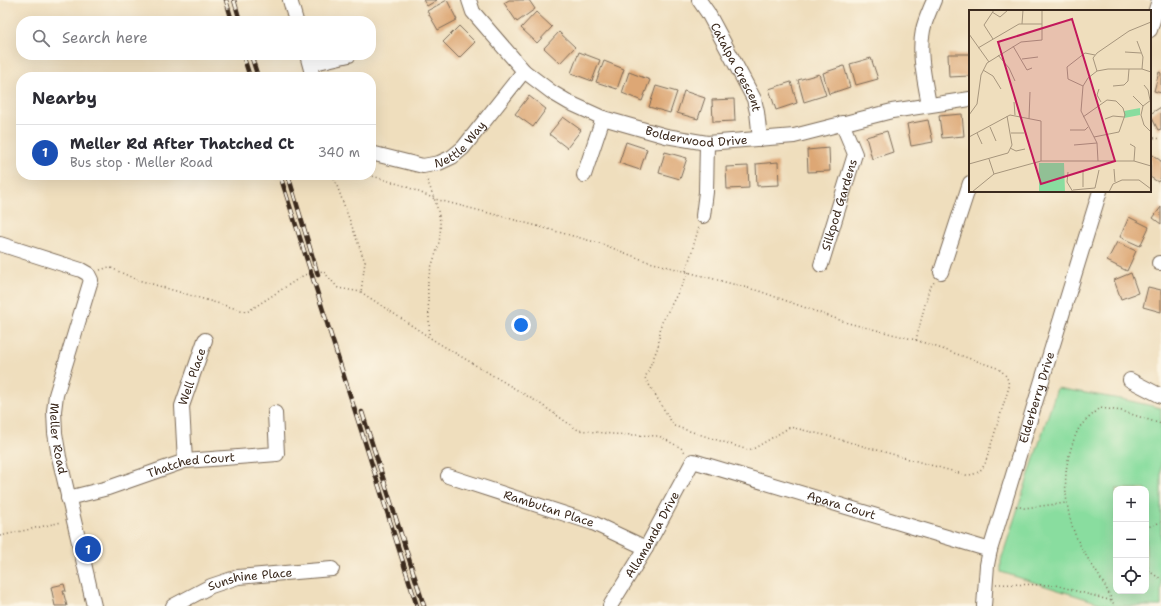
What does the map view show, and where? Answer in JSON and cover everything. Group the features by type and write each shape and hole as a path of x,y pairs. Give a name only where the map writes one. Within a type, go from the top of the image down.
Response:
{"street":[{"path":"290,0 295,16"},
{"name":"Bolderwood Drive","path":"469,0 473,12 524,71 558,96 603,118 666,136 707,143 794,136 892,110 969,99"},
{"name":"Catalpa Crescent","path":"699,0 708,13 754,99 760,139"},
{"path":"929,105 922,67 922,45 923,30 934,0"},
{"path":"1151,27 1159,0"},
{"path":"310,65 330,60"},
{"name":"Nettle Way","path":"376,153 423,166 439,163 452,157 464,148 524,71"},
{"path":"584,175 603,118"},
{"name":"Silkpod Gardens","path":"821,264 855,154 842,123"},
{"path":"702,216 706,192 707,143"},
{"path":"941,272 969,186"},
{"name":"Elderberry Drive","path":"984,606 987,565 990,550 1100,192"},
{"path":"0,244 81,270 88,274"},
{"name":"Meller Road","path":"88,274 91,280 61,375 54,411 55,433 68,498 94,606"},
{"name":"Well Place","path":"185,461 182,406 205,340"},
{"path":"1130,380 1161,396"},
{"name":"Thatched Court","path":"68,498 108,488 185,461 277,454 275,413"},
{"name":"Apara Court","path":"693,461 990,550"},
{"name":"Allamanda Drive","path":"610,606 646,548 693,461"},
{"name":"Rambutan Place","path":"448,476 593,523 646,548"},
{"name":"Sunshine Place","path":"173,606 211,586 238,577 332,569"}],"path":[{"path":"1151,137 1161,139"},
{"path":"423,166 438,209 440,230 439,242 432,262 429,277 429,337"},
{"path":"376,177 405,186 435,199 602,244 646,261 687,272 760,291 848,323 916,340 997,368 1004,372 1008,378 1008,387 985,464 980,471 975,475 966,475 824,435 790,427 755,448 748,450 674,426 645,378 658,347 661,324 687,272 702,216"},
{"path":"335,180 365,262 362,292"},
{"path":"88,274 109,267 135,279 247,312 304,275 323,271 338,288 362,292 429,337 539,404 578,430 612,434 659,436 681,448 693,461"},
{"path":"916,340 929,289 941,272"},
{"path":"1115,606 1108,589 1078,542 1067,503 1066,474 1078,428 1100,408 1122,411 1161,424"},
{"path":"1012,506 1024,508 1067,503"},
{"path":"0,536 73,519"},
{"path":"1149,527 1161,522"},
{"path":"1149,570 1161,579"},
{"path":"994,584 1055,585 1112,601"}],"green space":[{"path":"1057,388 1126,400 1161,408 1161,606 1109,606 1001,572 1001,560"}],"building":[{"path":"423,0 437,0 427,6"},
{"path":"447,0 457,20 438,30 427,11"},
{"path":"509,0 529,0 535,9 517,22 504,3"},
{"path":"536,12 552,27 537,43 521,28"},
{"path":"459,26 475,42 459,58 443,42"},
{"path":"559,32 575,47 560,63 544,48"},
{"path":"579,52 600,60 592,81 571,73"},
{"path":"948,54 969,54 969,76 949,77"},
{"path":"871,58 878,79 856,85 850,64"},
{"path":"604,61 624,69 617,89 596,82"},
{"path":"844,66 850,87 829,94 823,73"},
{"path":"629,72 650,80 642,101 622,93"},
{"path":"1159,72 1161,73 1161,93 1154,91"},
{"path":"819,74 826,95 804,102 798,80"},
{"path":"791,82 797,103 776,110 769,89"},
{"path":"656,86 677,92 670,113 649,107"},
{"path":"684,91 705,98 698,119 677,113"},
{"path":"529,96 546,109 533,127 515,114"},
{"path":"734,99 735,121 713,122 712,100"},
{"path":"1161,107 1161,129 1158,130 1151,113"},
{"path":"962,114 964,136 942,138 939,116"},
{"path":"563,117 581,130 567,148 549,134"},
{"path":"928,120 933,142 911,146 907,124"},
{"path":"887,131 893,152 872,159 866,137"},
{"path":"626,142 647,149 640,170 619,163"},
{"path":"829,148 830,171 808,172 807,150"},
{"path":"665,152 687,158 680,179 659,173"},
{"path":"1151,154 1161,161 1161,177 1158,182 1151,178"},
{"path":"778,162 779,185 757,186 756,164"},
{"path":"748,166 749,188 727,189 726,167"},
{"path":"1161,207 1161,224 1153,218"},
{"path":"1129,217 1149,227 1140,246 1120,237"},
{"path":"1117,242 1136,251 1127,271 1107,261"},
{"path":"1131,273 1138,293 1121,299 1114,280"},
{"path":"1148,287 1161,290 1161,312 1143,307"},
{"path":"64,584 66,591 63,591 67,606 55,606 51,587"}],"railway":[{"path":"226,0 231,16"},
{"path":"234,0 239,16"},
{"path":"245,60 248,72"},
{"path":"253,60 256,72"},
{"path":"282,180 417,606"},
{"path":"290,180 318,275"},
{"path":"362,412 424,606"}],"place":[{"name":"Meller Rd After Thatched Ct","path":"88,549"}]}
